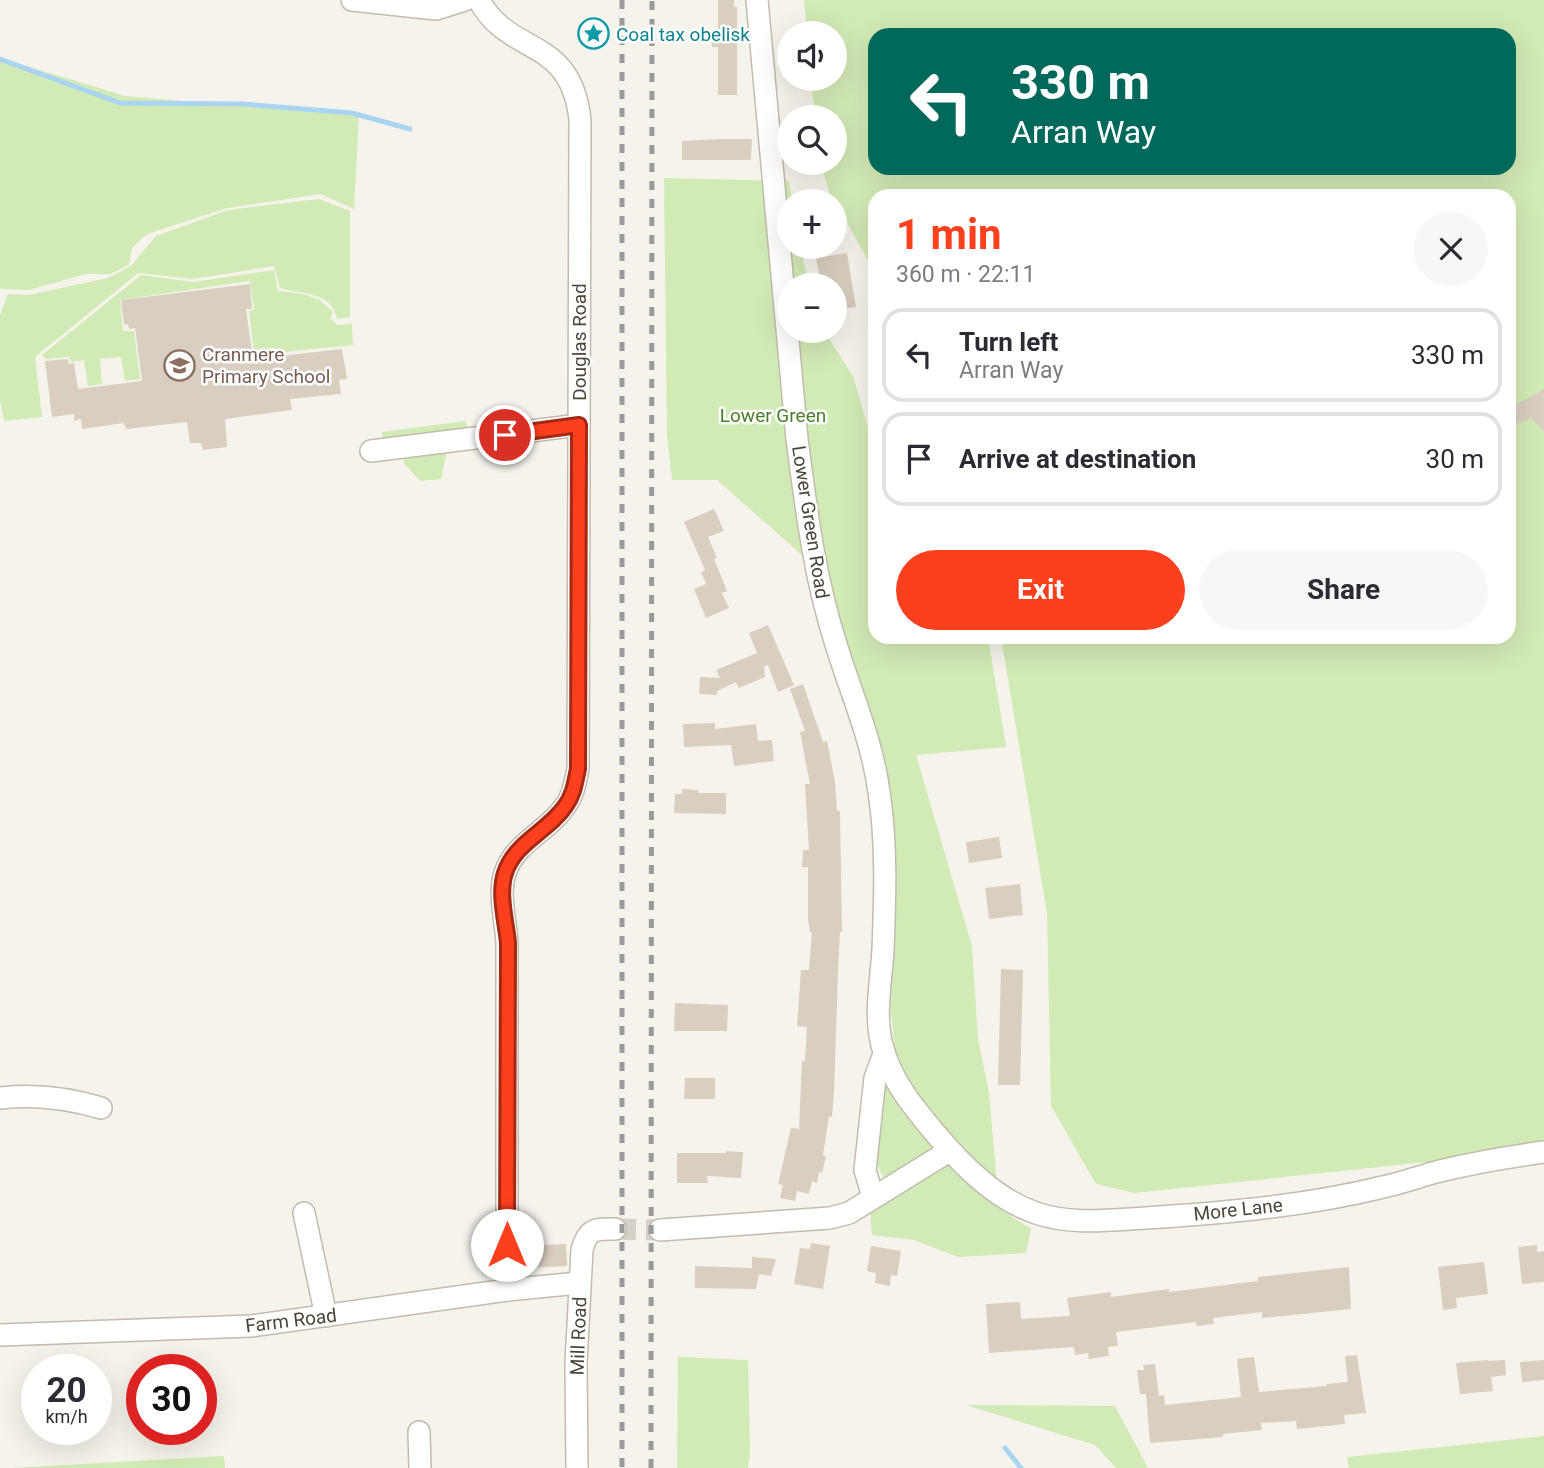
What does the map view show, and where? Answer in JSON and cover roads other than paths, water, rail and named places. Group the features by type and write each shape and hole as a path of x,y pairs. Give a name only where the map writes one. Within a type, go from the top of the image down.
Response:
{"street":[{"path":"352,0 436,9 464,0"},
{"name":"Douglas Road","path":"479,0 496,23 545,53 560,66 578,101 580,120 578,769 574,790 566,806 522,847 504,875 503,895 508,943 507,1290"},
{"name":"Lower Green Road","path":"757,0 797,439 808,519 824,604 868,737 880,793 885,875 883,954"},
{"path":"371,452 579,425"},
{"name":"More Lane","path":"883,954 880,1034 884,1054 907,1100 980,1180 1010,1202 1037,1214 1099,1220 1172,1216 1297,1203 1382,1187 1496,1159 1544,1152"},
{"path":"873,1196 865,1170 875,1078 884,1054"},
{"path":"0,1098 64,1099 100,1108"},
{"path":"660,1230 830,1217 849,1213 950,1150"},
{"path":"304,1213 326,1316"},
{"name":"Mill Road","path":"577,1468 576,1363 582,1250 586,1238 597,1229 615,1228"},
{"name":"Farm Road","path":"0,1335 227,1328 507,1290 579,1283"},
{"path":"418,1432 420,1468"}],"waterway":[{"path":"0,59 120,103 243,104 352,113 410,129"},
{"path":"1005,1448 1021,1468"}],"tunnel":[{"path":"615,1229 660,1230"}],"railway":[{"path":"622,0 622,1468"},
{"path":"651,1468 652,0"}],"place":[{"name":"Coal tax obelisk","path":"593,34"},
{"name":"Cranmere Primary School","path":"179,365"}],"park label":[{"name":"Lower Green","path":"773,415"}]}
